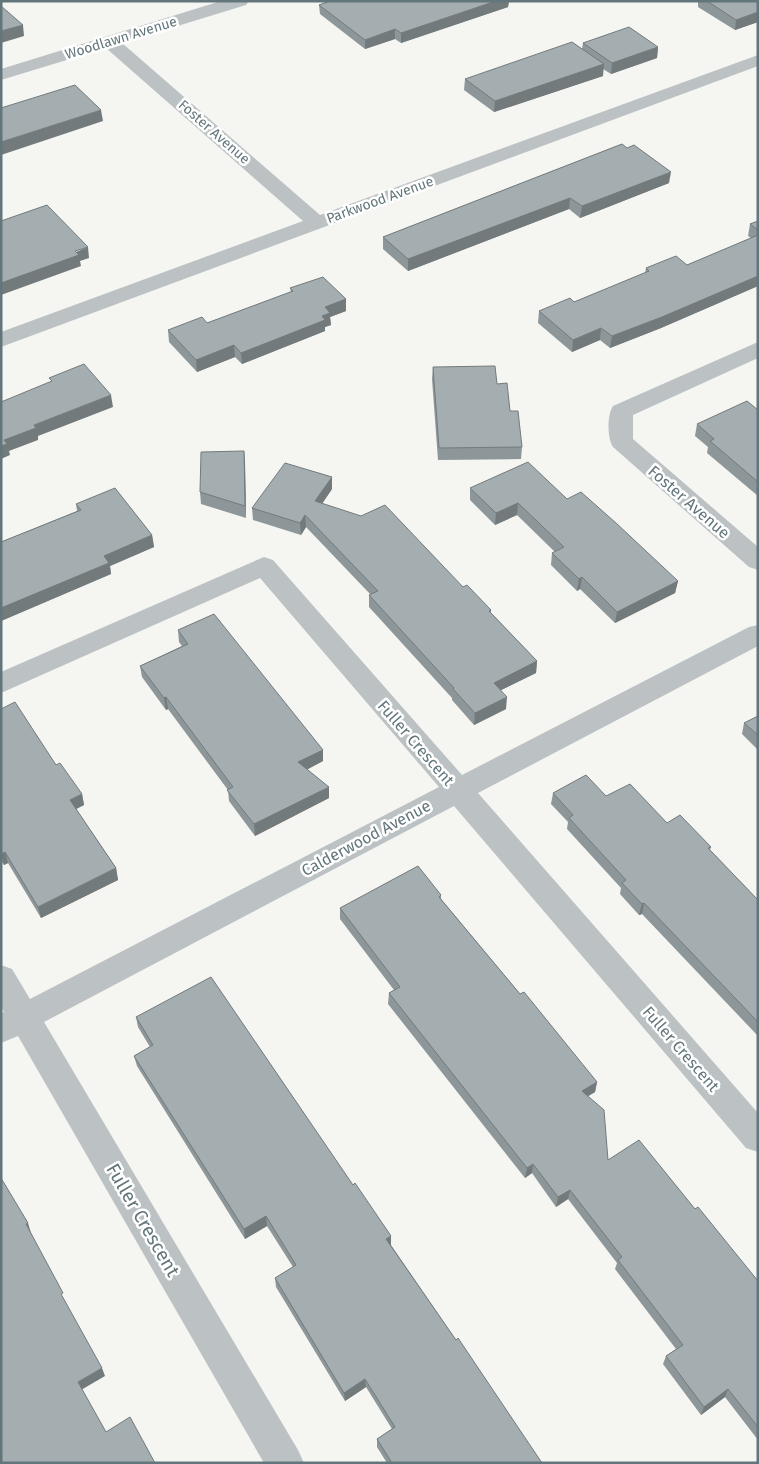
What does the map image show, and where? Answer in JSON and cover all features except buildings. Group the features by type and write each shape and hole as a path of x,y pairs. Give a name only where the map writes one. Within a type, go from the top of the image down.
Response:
{"street":[{"name":"Woodlawn Avenue","path":"1,75 240,1"},
{"name":"Foster Avenue","path":"110,42 317,223"},
{"name":"Parkwood Avenue","path":"1,340 758,60"},
{"name":"Foster Avenue","path":"758,349 621,411 621,442 758,562"},
{"name":"Fuller Crescent","path":"1,683 264,566 758,1137"},
{"name":"Calderwood Avenue","path":"13,1023 758,634"},
{"name":"Fuller Crescent","path":"1,978 13,1023 286,1463"}]}
